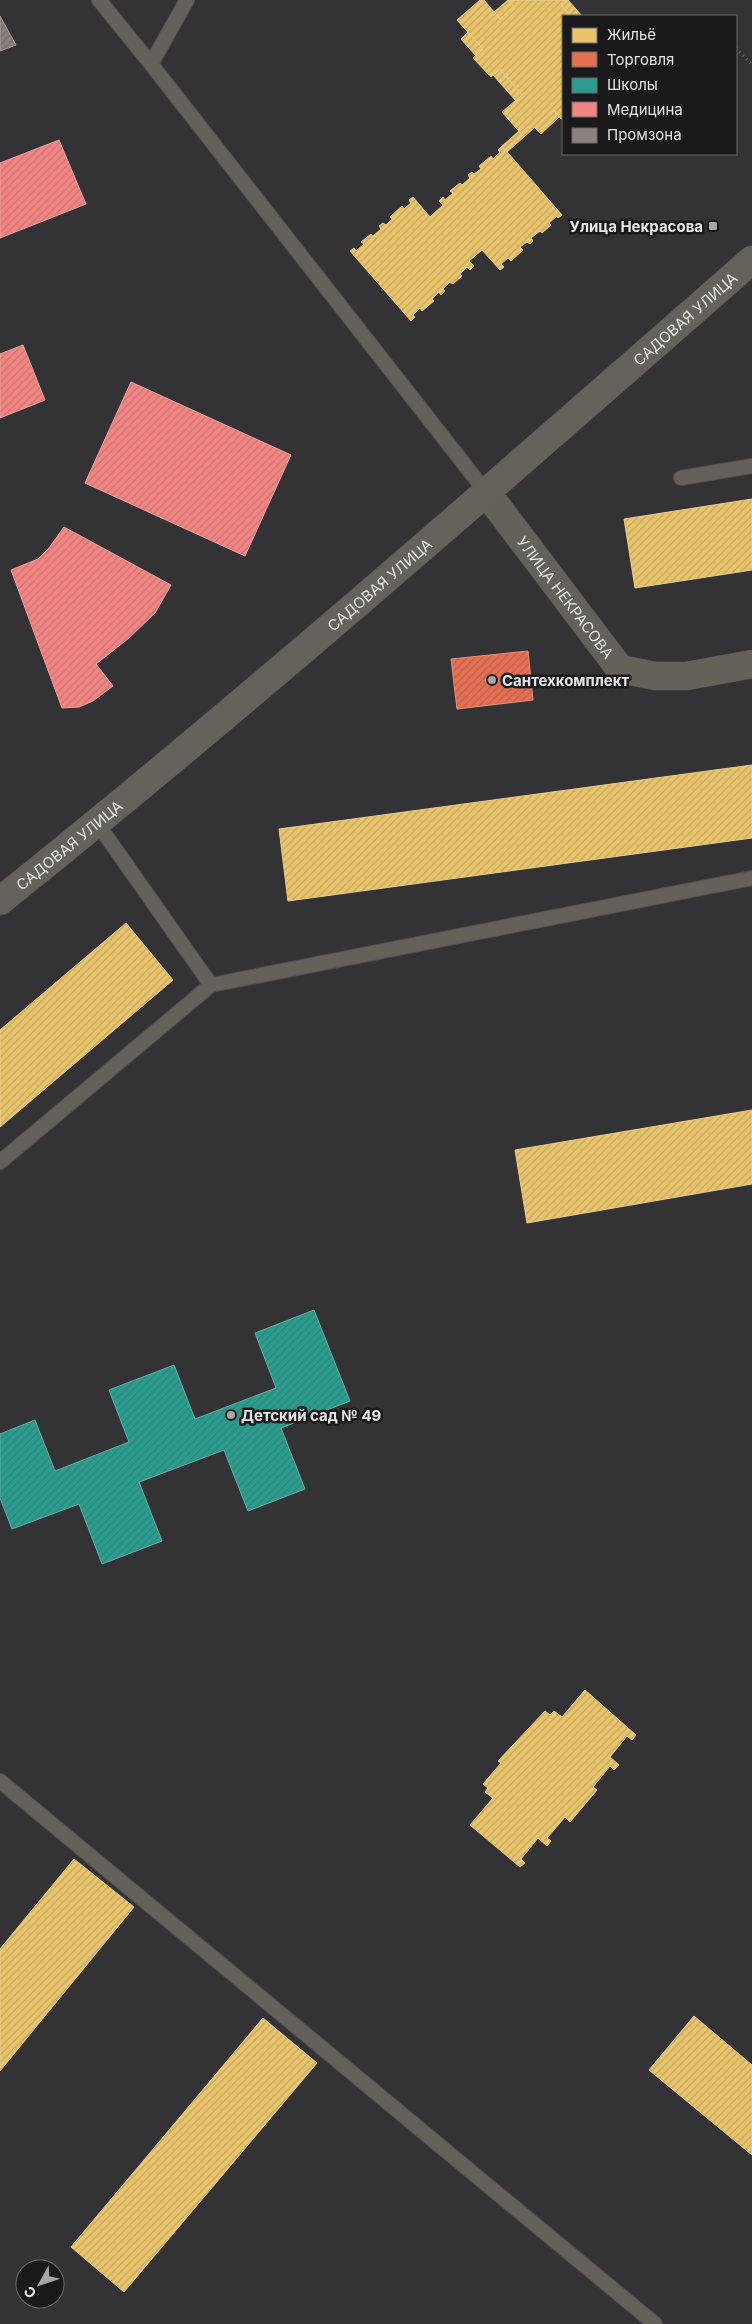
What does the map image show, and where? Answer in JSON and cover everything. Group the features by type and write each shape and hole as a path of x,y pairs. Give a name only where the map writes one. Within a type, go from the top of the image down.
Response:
{"main road":[{"name":"САДОВАЯ УЛИЦА","path":"0,901 97,823 486,492 752,260"}],"street":[{"name":"УЛИЦА НЕКРАСОВА","path":"486,492 620,669 655,676 686,676 752,664"}],"lane":[{"path":"99,0 486,492"},
{"path":"151,64 187,0"},
{"path":"681,478 752,466"},
{"path":"97,823 211,985"},
{"path":"0,1162 211,985 752,878"},
{"path":"0,1781 655,2324"}],"path":[{"path":"737,49 752,65"}],"building: Жильё":[{"path":"480,0 484,0 500,19 514,7 508,0 567,0 561,5 570,15 562,15 562,118 554,110 524,137 502,112 522,95 500,69 491,77 473,58 483,49 457,20"},
{"path":"508,0 514,7 500,19 494,12"},
{"path":"568,0 581,15 570,15 561,5"},
{"path":"468,32 483,49 476,56 461,39"},
{"path":"500,69 522,95 516,101 493,75"},
{"path":"554,110 559,117 541,134 535,128"},
{"path":"519,131 524,137 507,152 502,146"},
{"path":"502,146 562,215 558,218 557,216 549,223 551,225 542,233 540,231 531,238 533,241 530,244 527,242 520,247 523,250 511,261 508,258 501,264 504,267 500,270 482,250 469,261 474,266 470,270 467,267 460,274 462,276 453,284 450,282 443,289 445,291 441,295 439,292 432,299 434,301 422,311 420,308 413,315 415,317 411,321 350,251 354,248 356,251 364,244 361,242 371,234 373,236 381,229 379,226 383,223 386,225 392,219 390,217 402,206 404,209 411,203 409,200 413,197 430,217 443,205 439,201 443,197 445,200 453,193 450,191 460,183 462,185 470,178 468,175 472,172 474,174 481,169 479,166 491,156 493,159 500,152 498,150"},
{"path":"752,499 752,570 635,588 624,519"},
{"path":"752,765 752,838 288,901 279,829"},
{"path":"126,923 173,980 0,1127 0,1030"},
{"path":"752,1110 752,1184 527,1223 515,1150"},
{"path":"585,1690 636,1735 632,1740 627,1736 610,1757 619,1765 614,1770 610,1766 593,1787 597,1790 570,1822 565,1817 547,1838 551,1841 547,1846 538,1838 521,1859 525,1863 520,1867 470,1825 493,1798 485,1792 488,1788 483,1784 501,1763 498,1761 545,1711 550,1715 554,1711 562,1717"},
{"path":"74,1859 134,1907 0,2071 0,1949"},
{"path":"694,2016 752,2065 752,2155 649,2070"},
{"path":"263,2018 317,2063 124,2292 71,2247"}],"building: Торговля":[{"name":"Сантехкомплект","path":"528,651 533,700 457,709 451,659"}],"building: Школы":[{"path":"314,1310 350,1401 281,1428 305,1489 248,1511 224,1450 139,1482 162,1541 102,1564 79,1504 12,1529 0,1498 0,1434 35,1420 55,1471 129,1442 109,1390 174,1365 195,1419 276,1388 255,1333"}],"building: Медицина":[{"path":"59,140 86,204 0,238 0,163"},
{"path":"23,345 45,400 0,418 0,354"},
{"path":"131,382 291,455 245,556 85,483"},
{"path":"64,527 171,585 155,613 129,638 96,664 113,686 93,701 79,707 62,708 11,570 38,559 49,548"}],"building: Промзона":[{"path":"0,16 16,45 0,51"}],"place":[{"name":"Улица Некрасова","path":"713,226"},
{"name":"Сантехкомплект","path":"492,680"},
{"name":"Детский сад № 49","path":"231,1415"}]}
